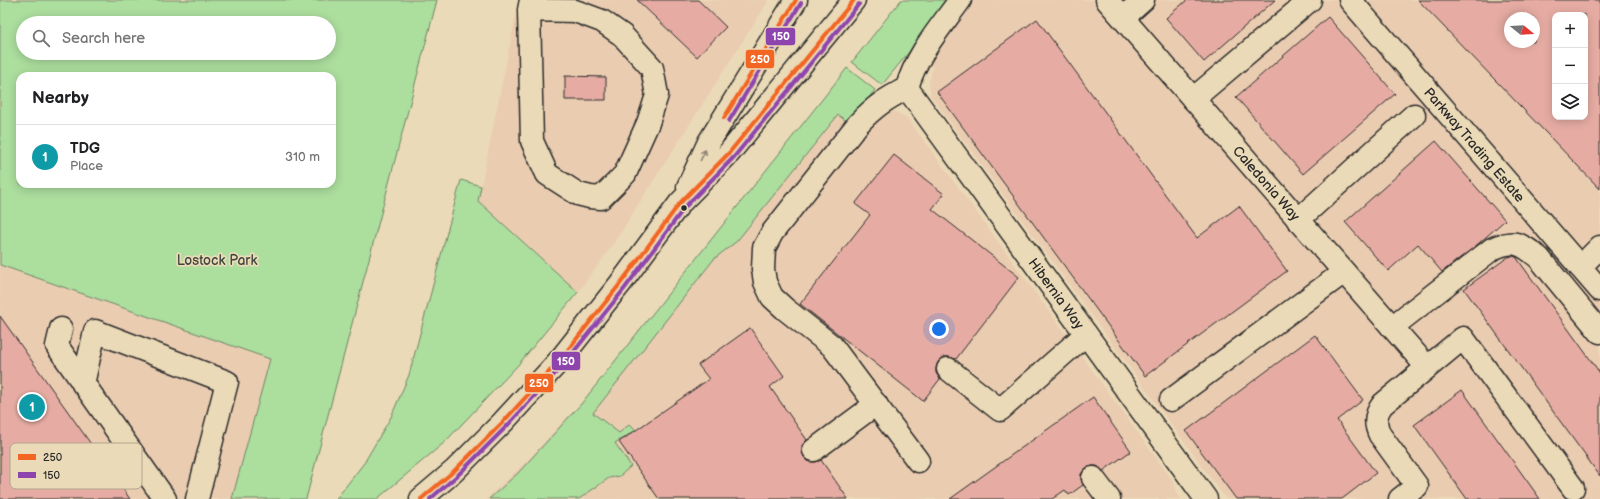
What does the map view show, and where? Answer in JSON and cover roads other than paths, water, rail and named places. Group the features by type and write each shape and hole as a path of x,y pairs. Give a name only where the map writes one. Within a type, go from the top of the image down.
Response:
{"street":[{"path":"680,203 709,142 796,0"},
{"path":"421,499 454,471 498,428 559,361 620,284 680,203 729,153 854,0"},
{"path":"918,461 832,346 785,309 772,296 765,282 763,269 764,248 781,220 858,124 882,101 907,88 910,74 917,62 960,0"},
{"name":"Caledonia Way","path":"1107,0 1427,367"},
{"path":"1123,18 1143,0"},
{"path":"1193,99 1310,0"},
{"name":"Parkway Trading Estate","path":"1350,0 1600,290"},
{"path":"530,5 575,11 602,21 622,35 652,68 656,95 648,123 625,174 601,198 578,194 547,174 532,141 530,5"},
{"name":"Hibernia Way","path":"907,88 1206,499"},
{"path":"1298,220 1414,115"},
{"path":"1392,327 1492,249 1504,243 1516,243 1527,248 1539,258 1600,332"},
{"path":"1580,267 1600,247"},
{"path":"1171,400 1344,272"},
{"path":"61,329 57,346 125,443"},
{"path":"83,384 95,331 226,382 197,499"},
{"path":"948,369 1000,410 1086,334"},
{"path":"1400,499 1417,486 1388,447 1376,427 1378,410 1383,404 1427,367 1464,338 1573,488"},
{"path":"814,450 876,404"},
{"path":"142,467 165,499"},
{"path":"1093,478 1109,499"}],"place":[{"name":"TDG","path":"32,407"}],"park label":[{"name":"Lostock Park","path":"217,260"}]}
